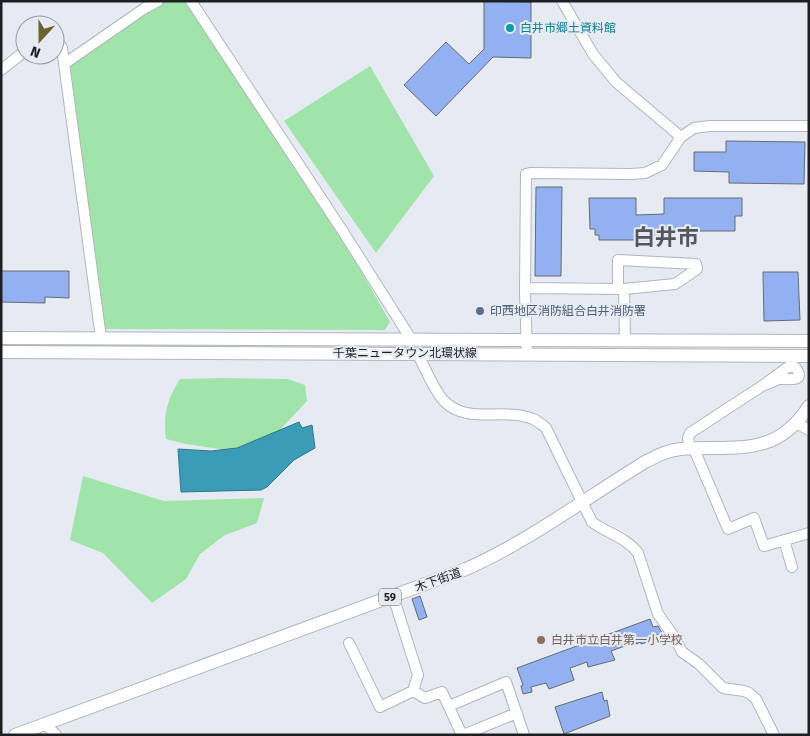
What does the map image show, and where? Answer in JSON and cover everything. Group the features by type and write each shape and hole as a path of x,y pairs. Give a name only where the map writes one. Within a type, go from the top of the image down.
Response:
{"main road":[{"name":"千葉ニュータウン北環状線","path":"1,338 809,340"},
{"name":"千葉ニュータウン北環状線","path":"1,352 809,356"},
{"name":"木下街道","path":"14,735 466,570 489,559 645,462 665,453 681,449 752,447 776,438 796,423 809,406"}],"street":[{"path":"65,63 158,1"},
{"path":"191,1 342,230 411,339"},
{"path":"562,1 593,54 616,82 681,137"},
{"path":"1,70 15,59"},
{"path":"64,65 101,338"},
{"path":"528,354 525,288 526,174 631,174 645,172 662,165 681,137 694,128 710,126 809,126"},
{"path":"525,288 621,289 675,284 697,269 696,264 618,260 621,289 625,340"},
{"path":"417,353 443,399 459,412 468,414 517,415 534,419 546,428 592,522 603,531 633,546 638,553 658,614 675,638 682,652 699,664 723,688 744,691 756,699 774,735"},
{"path":"762,386 690,433 688,438 728,529 754,518 764,546 809,533"},
{"path":"796,423 809,430"},
{"path":"784,540 792,567"},
{"path":"349,643 380,707 413,691 418,674 393,596"},
{"path":"449,706 506,682 524,735"},
{"path":"413,691 425,698 442,692 462,735 517,713"},
{"path":"45,724 56,735"}],"green space":[{"path":"165,1 187,1 364,271 362,273 390,322 385,330 105,329 68,66"},
{"path":"370,66 434,176 376,253 284,121"},
{"path":"180,379 288,379 305,385 307,401 280,430 246,453 166,439 165,422 167,408"},
{"path":"83,476 164,501 264,498 257,523 225,535 200,554 186,579 152,603 103,553 70,540"}],"water":[{"path":"299,422 302,428 312,425 315,448 294,460 267,487 261,490 181,492 178,449 211,451 237,448"}],"building":[{"path":"484,1 531,2 531,58 493,57 436,116 404,85 446,42 469,64 484,49"},
{"path":"726,141 805,142 804,184 729,183 729,172 694,171 694,152 726,152"},
{"path":"536,187 562,187 561,276 535,276"},
{"path":"589,198 636,198 636,215 664,214 664,198 742,198 742,216 735,216 735,231 667,231 667,240 599,240 599,235 595,235 595,229 590,229"},
{"path":"1,271 69,271 69,298 45,297 45,303 1,302"},
{"path":"763,272 798,272 800,320 764,321"},
{"path":"420,596 427,617 419,620 412,599"},
{"path":"650,619 653,627 658,626 662,633 647,639 648,642 636,644 636,642 611,651 615,660 588,667 587,662 570,668 574,680 549,689 546,683 531,687 532,692 523,694 521,686 523,685 517,668"},
{"path":"602,692 604,701 607,700 610,716 564,734 555,707"}],"place":[{"name":"白井市郷土資料館","path":"510,28"},
{"name":"印西地区消防組合白井消防署","path":"480,311"},
{"name":"白井市立白井第一小学校","path":"541,640"}],"district":[{"name":"白井市","path":"666,237"}]}
